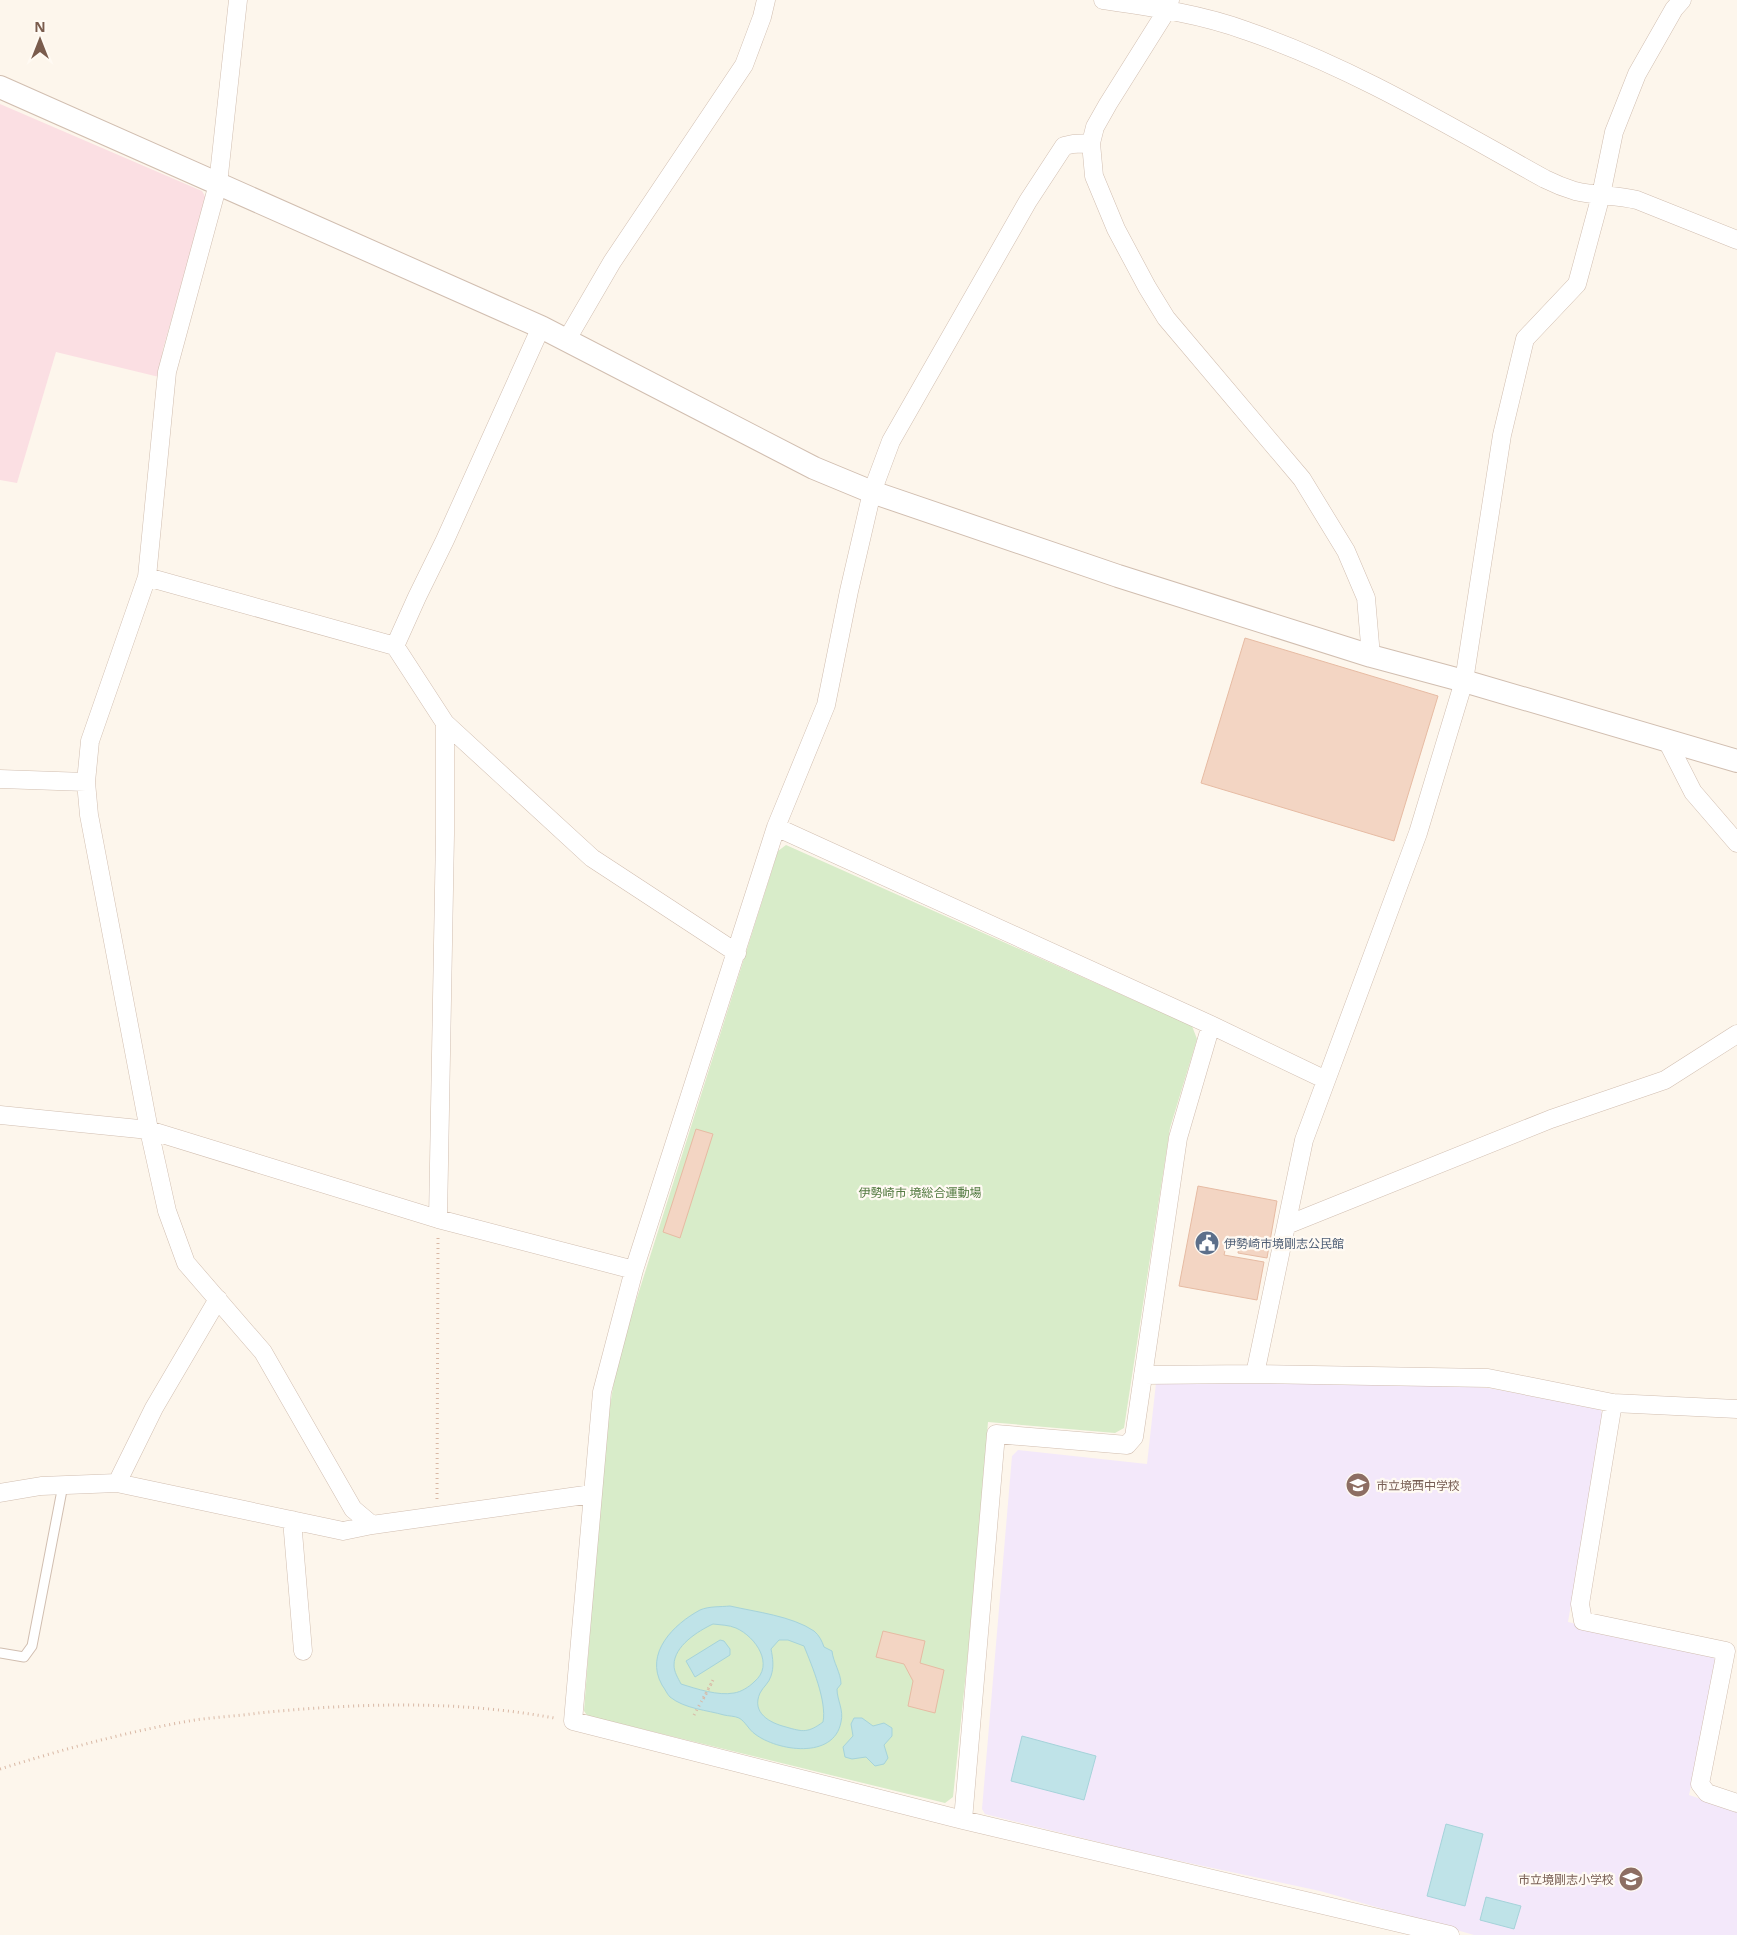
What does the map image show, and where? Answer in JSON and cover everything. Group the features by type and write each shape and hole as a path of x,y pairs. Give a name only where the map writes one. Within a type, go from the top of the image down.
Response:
{"street":[{"path":"238,0 218,184 167,372 147,577 90,741 86,782 89,815 149,1130 167,1211 186,1263 263,1352 353,1509 372,1525"},
{"path":"566,341 612,262 744,65 762,18 766,0"},
{"path":"1102,0 1169,5 1246,30 1307,55 1399,98 1546,180 1576,191 1637,200 1737,240"},
{"path":"1255,1374 1304,1140 1415,841 1464,681 1502,435 1525,340 1577,284 1601,195 1614,132 1637,74 1674,9 1682,0"},
{"path":"1169,5 1095,127 1091,143 1094,176 1116,229 1166,318 1302,479 1346,551 1366,598 1370,656"},
{"path":"0,88 541,327 814,468 872,492 1118,576 1370,656 1464,681 1737,761"},
{"path":"1091,143 1064,146 1028,201 891,441 872,492 849,591 826,705 776,827 634,1270 602,1392 573,1722 963,1820 1450,1935"},
{"path":"395,646 541,327"},
{"path":"147,577 395,646 445,723 592,858 737,953"},
{"path":"438,1220 445,834 445,723"},
{"path":"1666,741 1693,792 1737,843"},
{"path":"0,779 86,782"},
{"path":"776,827 1212,1025 1326,1080"},
{"path":"963,1820 996,1434 1127,1445 1134,1436 1178,1138 1212,1025"},
{"path":"1287,1224 1552,1119 1665,1080 1737,1034"},
{"path":"0,1115 149,1130 438,1220 634,1270"},
{"path":"117,1483 154,1408 218,1299"},
{"path":"1143,1375 1255,1374 1488,1378 1613,1403 1737,1409"},
{"path":"1613,1403 1580,1604 1583,1620 1726,1650 1700,1784 1707,1793 1737,1803"},
{"path":"0,1493 41,1486 117,1483 343,1531 437,1515 592,1494"},
{"path":"292,1520 303,1651"}],"lane":[{"path":"0,1653 24,1657 32,1646 63,1485"}],"path":[{"path":"437,1515 438,1220"},
{"path":"694,1715 714,1680 702,1700"},
{"path":"0,1769 107,1739 196,1720 318,1707 431,1705 534,1714 573,1722"}],"shaded area":[{"path":"0,104 202,191 206,198 163,349 159,377 56,352 17,483 0,480"},
{"path":"1156,1383 1424,1383 1488,1388 1600,1408 1603,1416 1568,1622 1714,1657 1717,1666 1689,1795 1737,1811 1737,1935 1474,1935 1320,1891 1147,1854 985,1814 982,1809 1012,1456 1018,1450 1147,1464"}],"green space":[{"name":"伊勢崎市 境総合運動場","path":"786,845 1192,1026 1197,1039 1170,1128 1124,1428 1115,1433 988,1422 969,1643 953,1797 945,1803 601,1719 589,1718 584,1711 605,1435 618,1358 778,851"}],"water":[{"path":"730,1606 785,1618 805,1626 817,1634 824,1647 832,1651 841,1680 841,1684 837,1689 842,1718 836,1734 828,1742 817,1747 804,1749 777,1745 755,1734 739,1718 689,1707 669,1696 657,1673 659,1651 664,1641 681,1623 700,1610 711,1607","holes":["713,1624 731,1626 743,1632 760,1652 763,1660 763,1668 760,1675 750,1686 739,1692 721,1694 694,1688 681,1684 675,1673 675,1658 682,1646 694,1635","779,1640 788,1640 804,1646 815,1673 824,1714 823,1722 809,1730 797,1730 774,1723 764,1716 758,1706 760,1693 769,1681 772,1673 771,1649"]},
{"path":"720,1640 724,1641 730,1649 730,1655 695,1677 686,1661"},
{"path":"854,1718 862,1718 873,1726 884,1723 892,1728 892,1736 884,1745 888,1758 884,1764 875,1766 866,1757 852,1759 845,1757 843,1747 853,1736 851,1724"},
{"path":"1022,1736 1096,1756 1084,1800 1011,1781"},
{"path":"1446,1824 1483,1834 1465,1906 1427,1896"},
{"path":"1486,1897 1521,1906 1514,1929 1480,1920"}],"building":[{"path":"1245,638 1438,696 1394,841 1201,783"},
{"path":"696,1129 713,1134 680,1238 663,1232"},
{"name":"伊勢崎市境剛志公民館","path":"1198,1186 1277,1201 1267,1258 1238,1253 1239,1244 1227,1242 1224,1255 1264,1262 1257,1300 1179,1286"},
{"path":"883,1631 925,1641 920,1663 944,1670 935,1713 908,1706 913,1681 904,1664 876,1657"}],"place":[{"name":"伊勢崎市境剛志公民館","path":"1207,1243"},
{"name":"市立境西中学校","path":"1358,1485"},
{"name":"市立境剛志小学校","path":"1631,1879"}]}
